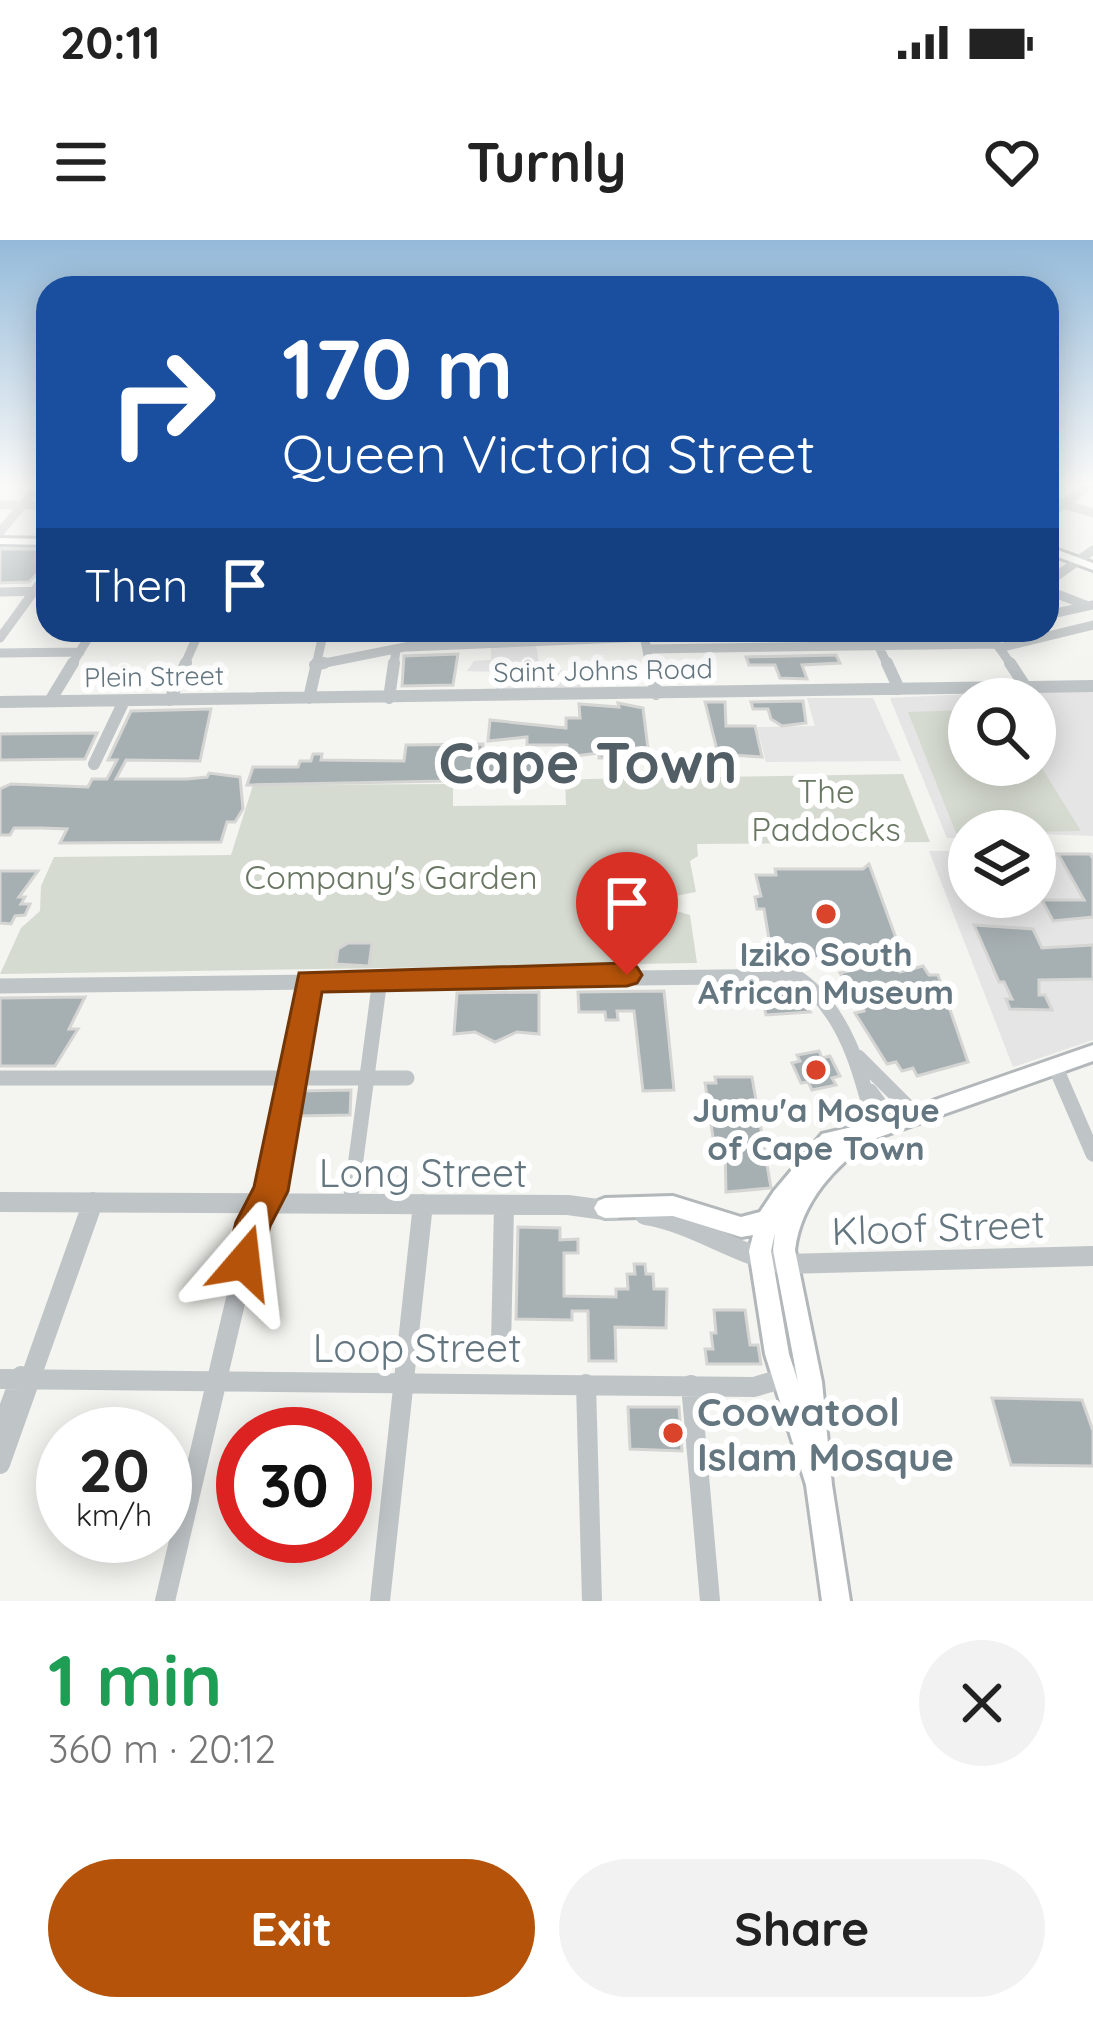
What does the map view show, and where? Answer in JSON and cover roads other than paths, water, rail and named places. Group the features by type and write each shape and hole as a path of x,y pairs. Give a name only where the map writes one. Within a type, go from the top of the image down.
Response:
{"main road":[{"path":"1059,558 1093,571"},
{"path":"819,1485 785,1379 768,1221 818,1148 845,1134 1093,1053"},
{"path":"836,1601 801,1339 773,1263 794,1210 830,1159 890,1123"},
{"path":"605,1208 673,1206 741,1227 768,1221"}],"street":[{"path":"1059,577 1093,550"},
{"path":"0,638 36,588"},
{"path":"0,592 34,591"},
{"path":"1059,592 1090,606"},
{"path":"1059,612 1090,606"},
{"path":"1059,633 1093,625"},
{"path":"50,701 86,642"},
{"path":"170,700 195,642"},
{"path":"309,698 321,642"},
{"path":"315,665 420,642"},
{"path":"402,648 564,642"},
{"path":"646,642 656,694"},
{"path":"762,642 998,646 1016,642"},
{"path":"934,642 937,645"},
{"path":"995,642 1020,678"},
{"path":"878,645 899,689"},
{"path":"390,693 402,648"},
{"path":"0,653 80,652"},
{"name":"Saint Johns Road","path":"1056,686 1093,686"},
{"name":"Saint Johns Road","path":"309,698 390,693 948,688"},
{"name":"Plein Street","path":"0,702 309,698"},
{"path":"94,764 124,701"},
{"path":"0,986 788,975 809,982 873,1085 890,1123"},
{"path":"350,1204 380,980"},
{"path":"165,1601 254,1222 270,1191 309,981"},
{"path":"1055,1066 1093,1154"},
{"path":"0,1078 407,1078"},
{"path":"873,1085 890,1123"},
{"name":"Long Street","path":"0,1202 605,1208 617,1214 671,1219 773,1263"},
{"path":"0,1433 16,1379 89,1202"},
{"path":"380,1601 423,1204"},
{"path":"500,1347 504,1206"},
{"name":"Kloof Street","path":"773,1263 1093,1256"},
{"path":"785,1379 797,1370 801,1339"},
{"path":"0,1464 16,1379"},
{"name":"Loop Street","path":"16,1379 754,1387 785,1379"},
{"path":"586,1384 592,1601"},
{"path":"691,1385 710,1601"}],"place":[{"name":"Iziko South African Museum","path":"826,914"},
{"name":"Jumu'a Mosque of Cape Town","path":"816,1070"},
{"name":"Coowatool Islam Mosque","path":"673,1433"}],"district":[{"name":"Cape Town","path":"588,761"}],"park label":[{"name":"The Paddocks","path":"826,809"},
{"name":"Company's Garden","path":"391,876"}]}
